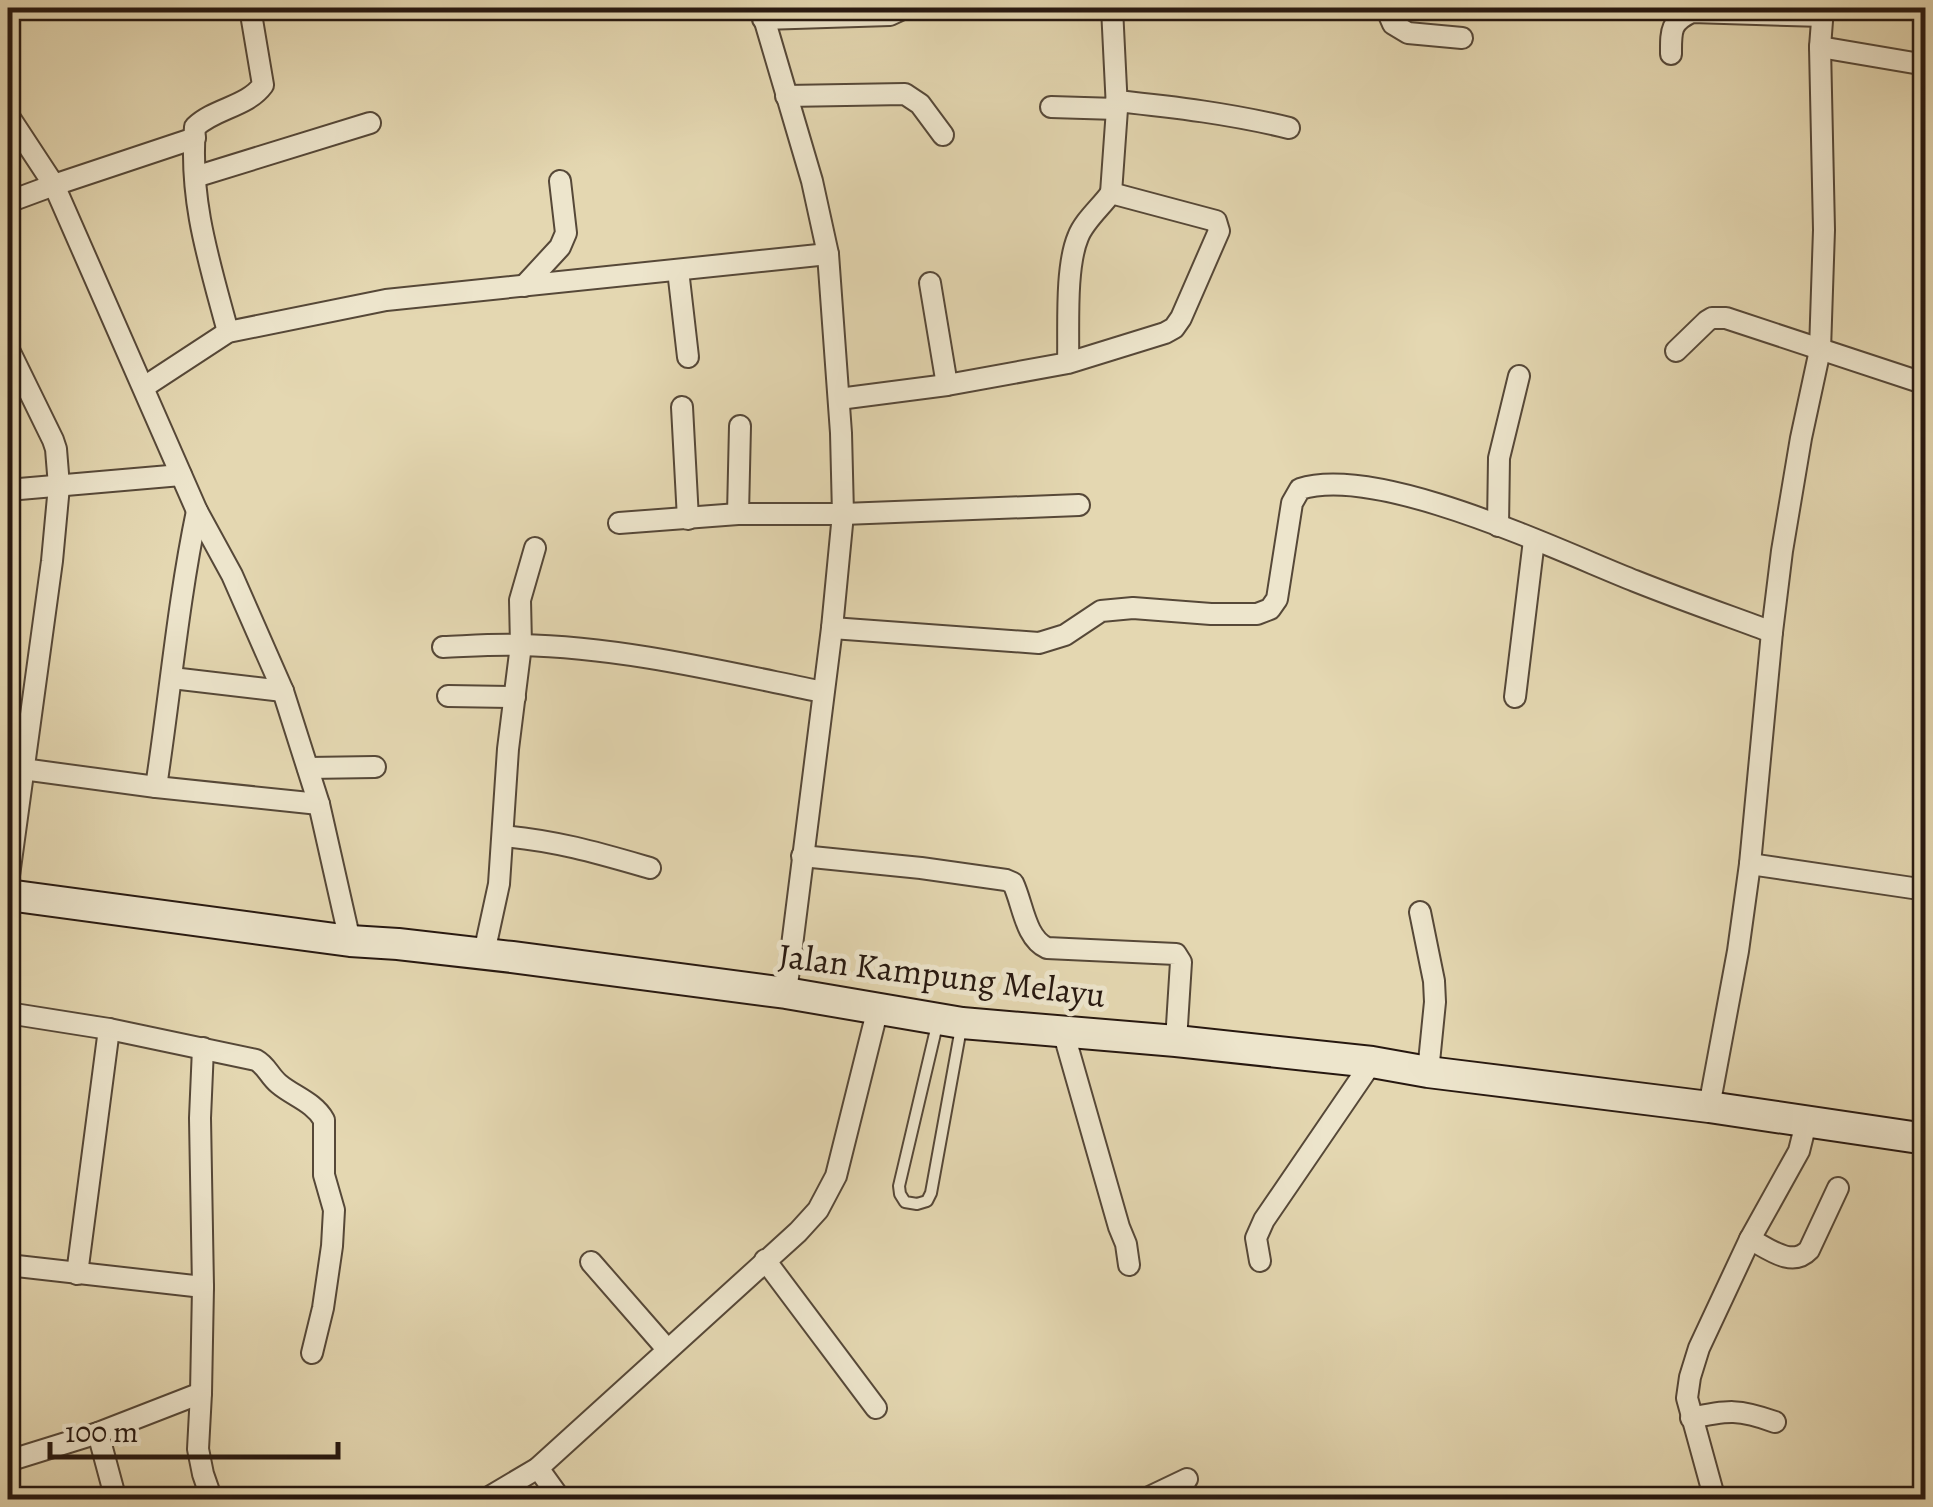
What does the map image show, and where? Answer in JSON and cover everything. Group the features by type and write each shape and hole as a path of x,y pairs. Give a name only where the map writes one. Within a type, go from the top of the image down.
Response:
{"main road":[{"name":"Jalan Kampung Melayu","path":"8,895 350,941 484,953 786,994 950,1021 1372,1062 1926,1139"}],"street":[{"path":"228,332 196,203 194,138 196,126 204,118 256,94 263,84 250,8"},
{"path":"786,994 843,514 828,254 812,181 762,13 890,15 905,8"},
{"path":"1068,363 1070,276 1076,244 1079,234 1111,193 1116,105 1112,8"},
{"path":"1386,8 1392,24 1408,33 1462,38"},
{"path":"1671,54 1671,31 1680,17 1692,12 1823,12 1820,350 1782,551 1750,864 1710,1107"},
{"path":"1820,47 1926,65"},
{"path":"786,96 904,94 920,104 943,136"},
{"path":"1051,107 1116,105 1210,111 1289,128"},
{"path":"8,116 54,184 197,511 232,575 283,691 320,804 350,941"},
{"path":"195,177 370,123"},
{"path":"8,202 194,138"},
{"path":"524,286 560,247 566,233 560,181"},
{"path":"839,399 946,386 1068,363 1174,328 1218,231 1216,221 1111,193"},
{"path":"144,388 228,332 386,300 828,254"},
{"path":"678,270 688,358"},
{"path":"930,283 946,386"},
{"path":"1676,352 1707,321 1726,318 1926,384"},
{"path":"8,348 53,440 59,486 52,561 15,768 8,882"},
{"path":"1498,526 1499,458 1519,376"},
{"path":"682,406 688,518"},
{"path":"738,514 740,426"},
{"path":"8,490 181,475"},
{"path":"832,628 1040,644 1066,634 1101,611 1133,608 1257,614 1270,610 1277,598 1292,503 1300,489 1314,484 1395,492 1498,526 1772,632"},
{"path":"619,523 738,514 1079,505"},
{"path":"156,787 178,614 197,511"},
{"path":"1514,697 1534,540"},
{"path":"484,953 499,884 504,836 508,749 521,645 520,600 535,548"},
{"path":"444,647 556,647 675,662 823,692"},
{"path":"172,678 283,691"},
{"path":"448,696 514,697"},
{"path":"308,768 375,767"},
{"path":"15,768 320,804"},
{"path":"504,836 559,843 650,868"},
{"path":"802,856 1006,880 1013,883 1031,931 1042,946 1176,954 1181,962 1176,1041"},
{"path":"1750,864 1926,890"},
{"path":"1420,912 1436,1002 1428,1072"},
{"path":"484,1500 538,1468 818,1210 836,1176 878,1008"},
{"path":"8,1013 109,1029 256,1060 265,1065 280,1085 320,1113 324,1120 324,1175 334,1210 323,1308 312,1353"},
{"path":"77,1274 109,1029"},
{"path":"1062,1031 1126,1244 1128,1265"},
{"path":"203,1048 198,1449 212,1500"},
{"path":"1260,1261 1256,1238 1264,1220 1372,1062"},
{"path":"1715,1500 1691,1418 1687,1398 1690,1376 1698,1348 1750,1239 1799,1151 1806,1123"},
{"path":"1750,1239 1790,1259 1803,1257 1838,1188"},
{"path":"765,1260 876,1408"},
{"path":"591,1262 668,1349"},
{"path":"8,1266 202,1288"},
{"path":"8,1461 98,1433 201,1393"},
{"path":"1691,1418 1735,1411 1775,1422"},
{"path":"98,1433 116,1500"},
{"path":"538,1468 561,1500"},
{"path":"1144,1500 1186,1479"}],"lane":[{"path":"950,1021 932,1193 927,1201 905,1202 899,1186 950,1021"}]}
